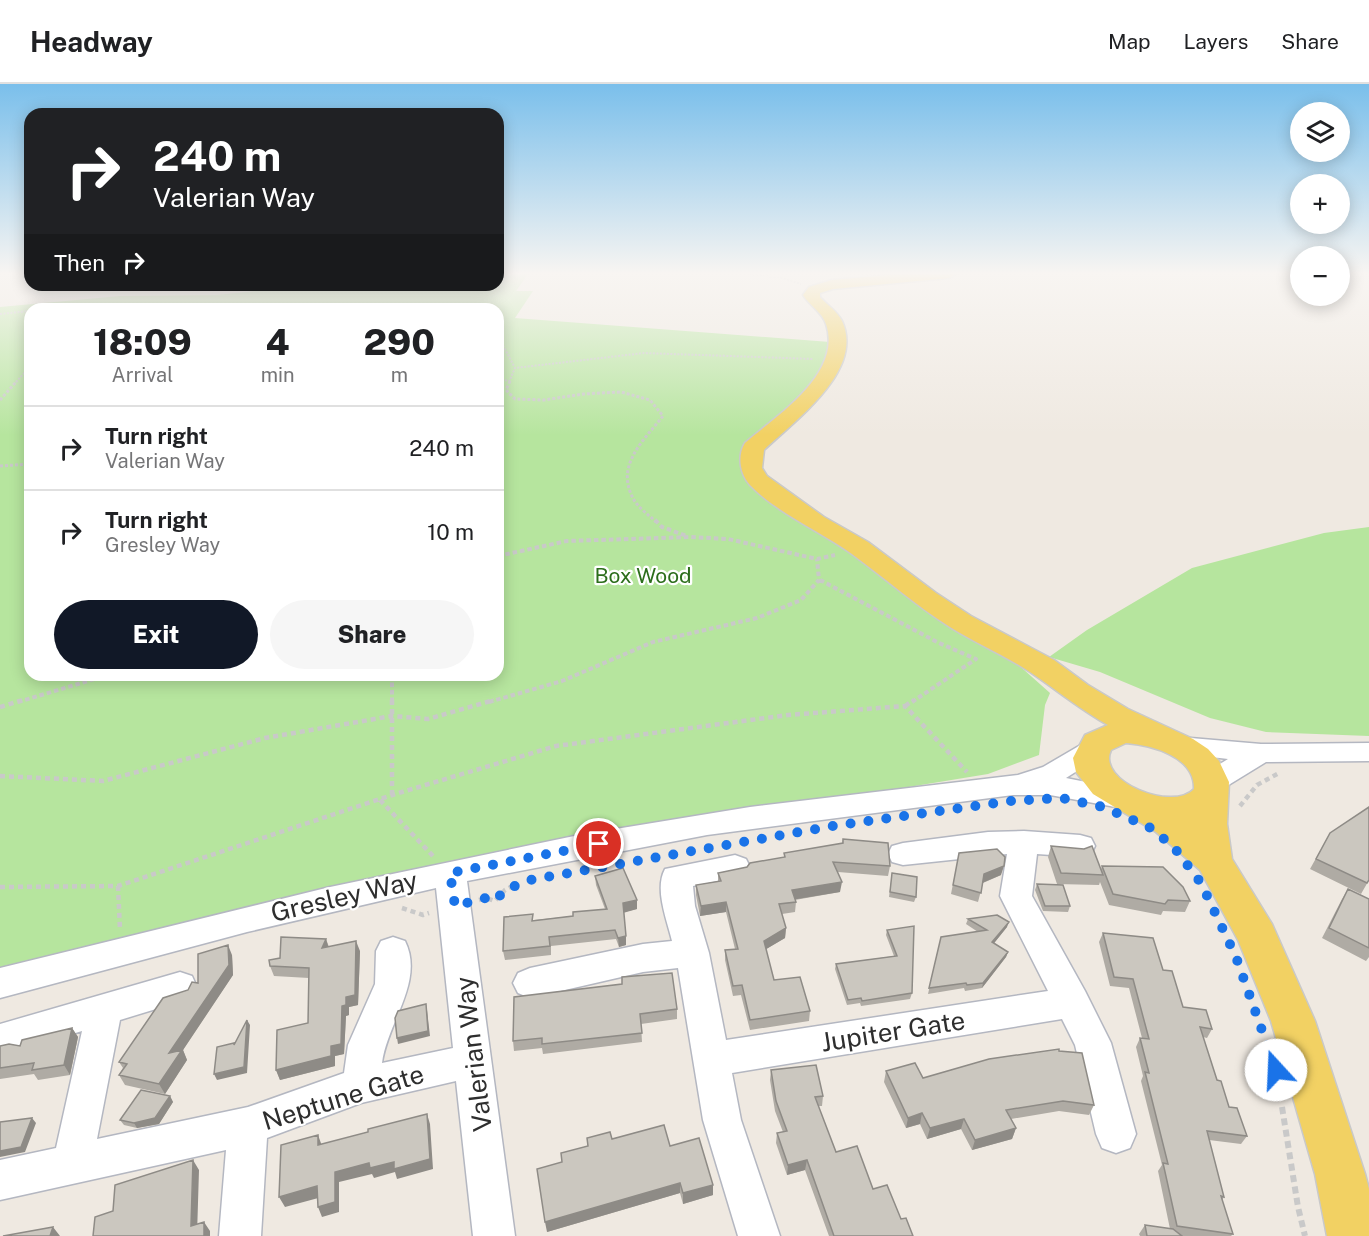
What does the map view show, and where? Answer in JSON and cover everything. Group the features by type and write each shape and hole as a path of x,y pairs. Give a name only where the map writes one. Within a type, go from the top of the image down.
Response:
{"main road":[{"path":"836,328 837,340 832,360 822,383 753,448 751,468 758,480 814,522 859,548 926,599 961,622 1044,667 1077,692 1117,716 1172,742 1202,763 1219,798 1209,822 1213,860"},
{"path":"1077,692 1088,709 1095,746 1091,759 1099,778 1131,802 1169,823 1213,860 1257,936 1293,1020 1340,1174 1354,1236"},
{"path":"1095,746 1119,734 1143,734 1172,742"},
{"path":"1131,802 1165,811 1189,810 1219,798"}],"street":[{"path":"1172,742 1261,753 1369,752"},
{"name":"Gresley Way","path":"998,787 1052,774 1095,746"},
{"path":"1219,798 1226,772 1261,753"},
{"name":"Gresley Way","path":"0,983 299,905 452,889 663,831 767,815 998,787 1050,785 1131,802"},
{"path":"903,854 988,843 1024,842 1080,846"},
{"path":"1024,842 1016,896 1094,1043 1116,1134"},
{"path":"735,867 676,877 679,906 692,953 713,1059 722,1120 759,1236"},
{"name":"Valerian Way","path":"452,889 494,1236"},
{"path":"361,1085 366,1045 392,984 393,951"},
{"path":"530,983 643,958 692,953"},
{"path":"0,1040 180,987"},
{"name":"Jupiter Gate","path":"713,1059 1073,1002"},
{"path":"72,1164 105,1010"},
{"name":"Neptune Gate","path":"0,1180 248,1126 361,1085 474,1060"},
{"name":"Neptune Gate","path":"240,1236 248,1126"}],"path":[{"path":"504,347 515,368 506,390 515,399 544,400 583,394 621,392 650,400 663,416 631,456 626,476 633,499 662,527 690,537"},
{"path":"515,368 644,353 832,360"},
{"path":"0,400 24,374"},
{"path":"504,380 510,381"},
{"path":"0,466 24,464"},
{"path":"504,555 567,541 690,537 729,539 817,559 859,548"},
{"path":"0,776 103,781 265,738 392,716 428,719 562,681 653,642 757,618 801,600 819,580 817,559"},
{"path":"0,887 118,886 392,795 556,746 788,715 905,706 976,659 939,643 819,580"},
{"path":"0,707 88,681"},
{"path":"392,681 392,795"},
{"path":"905,706 998,787"},
{"path":"1219,798 1238,808 1257,785 1284,771"},
{"path":"380,800 452,889 495,901 505,890 522,882"},
{"path":"118,886 120,950"},
{"path":"391,908 402,908 423,915 452,889"},
{"path":"1282,1104 1298,1207 1305,1236"}],"green space":[{"name":"Box Wood","path":"0,328 24,328 24,681 504,681 504,328 643,328 830,342 823,364 812,382 742,459 854,548 1014,661 1050,693 1045,705 1039,755 988,774 450,862 298,894 0,968"},
{"path":"1369,527 1369,736 1266,732 1210,718 1100,672 1049,657 1087,630 1192,568 1324,533"}],"building":[{"path":"1369,807 1369,880 1367,883 1316,859 1330,833"},
{"path":"843,839 888,843 890,866 833,862 842,882 792,890 796,902 779,904 786,928 764,941 774,980 800,977 810,1011 750,1020 742,985 733,986 725,950 738,949 726,902 701,906 696,885 721,881 718,873 747,867 750,863 785,857 784,853 843,843"},
{"path":"1051,846 1084,849 1092,846 1103,875 1061,873"},
{"path":"997,849 1005,857 1004,866 984,874 981,893 953,885 959,853"},
{"path":"1102,866 1163,867 1183,887 1190,901 1168,900 1165,904 1113,894"},
{"path":"623,868 637,900 623,903 626,936 618,938 615,930 549,937 550,946 503,951 504,917 533,914 532,921 573,916 573,912 607,909 595,876"},
{"path":"892,873 917,877 916,897 890,892"},
{"path":"1037,884 1063,885 1070,906 1045,906"},
{"path":"1348,889 1369,899 1369,948 1329,928"},
{"path":"997,915 1009,922 992,942 1008,952 983,983 929,988 941,937 987,930 968,919"},
{"path":"914,926 912,993 862,1001 861,998 848,1000 836,964 897,956 887,930"},
{"path":"1103,933 1153,938 1163,970 1172,971 1183,1007 1206,1010 1212,1029 1200,1027 1217,1080 1221,1081 1229,1107 1237,1108 1247,1136 1207,1131 1224,1197 1221,1196 1233,1234 1177,1226 1163,1163 1168,1164 1145,1072 1149,1073 1140,1038 1149,1039 1133,979 1114,977"},
{"path":"281,937 326,939 322,948 356,941 355,995 346,997 346,1005 342,1006 341,1044 331,1046 331,1056 276,1070 277,1030 308,1023 309,968 270,966 269,960 280,958"},
{"path":"228,945 229,965 169,1053 182,1050 159,1084 119,1075 127,1064 119,1062 163,998 188,990 192,982 198,983 198,954"},
{"path":"672,973 677,1009 640,1014 642,1033 542,1044 542,1038 513,1041 514,997 622,984 622,977"},
{"path":"426,1004 428,1031 397,1038 395,1018 398,1011"},
{"path":"247,1020 244,1067 214,1074 217,1047 234,1043 234,1045"},
{"path":"72,1028 64,1065 32,1070 34,1063 0,1068 0,1046 9,1044 20,1046 22,1040"},
{"path":"1059,1049 1059,1051 1082,1053 1094,1105 1063,1101 1006,1110 1016,1128 975,1140 964,1119 930,1128 922,1113 908,1118 886,1071 915,1063 923,1078 989,1059"},
{"path":"816,1065 823,1096 815,1097 836,1152 857,1146 873,1189 887,1185 901,1219 906,1218 913,1236 834,1236 807,1160 788,1165 777,1133 787,1131 776,1101 771,1070"},
{"path":"141,1090 170,1096 155,1118 134,1123 120,1120"},
{"path":"427,1114 430,1159 394,1169 394,1162 370,1168 369,1163 335,1172 335,1202 318,1207 317,1186 279,1197 281,1145 318,1135 318,1145"},
{"path":"32,1118 21,1147 0,1151 0,1122"},
{"path":"664,1125 670,1146 699,1138 713,1185 683,1193 680,1183 545,1222 537,1169 562,1162 561,1153 588,1146 587,1138 610,1132 612,1139"},
{"path":"193,1160 191,1226 204,1222 204,1236 93,1236 95,1217 113,1211 115,1185"},
{"path":"1145,1225 1173,1229 1182,1236 1147,1236"},
{"path":"53,1227 50,1236 3,1236"}],"route":[{"path":"599,844 450,873 455,906 486,898 495,901 505,890 515,884 530,880 608,864 833,826 1011,801 1061,798 1103,807 1149,827 1173,846 1201,883 1236,957 1276,1070"}]}
